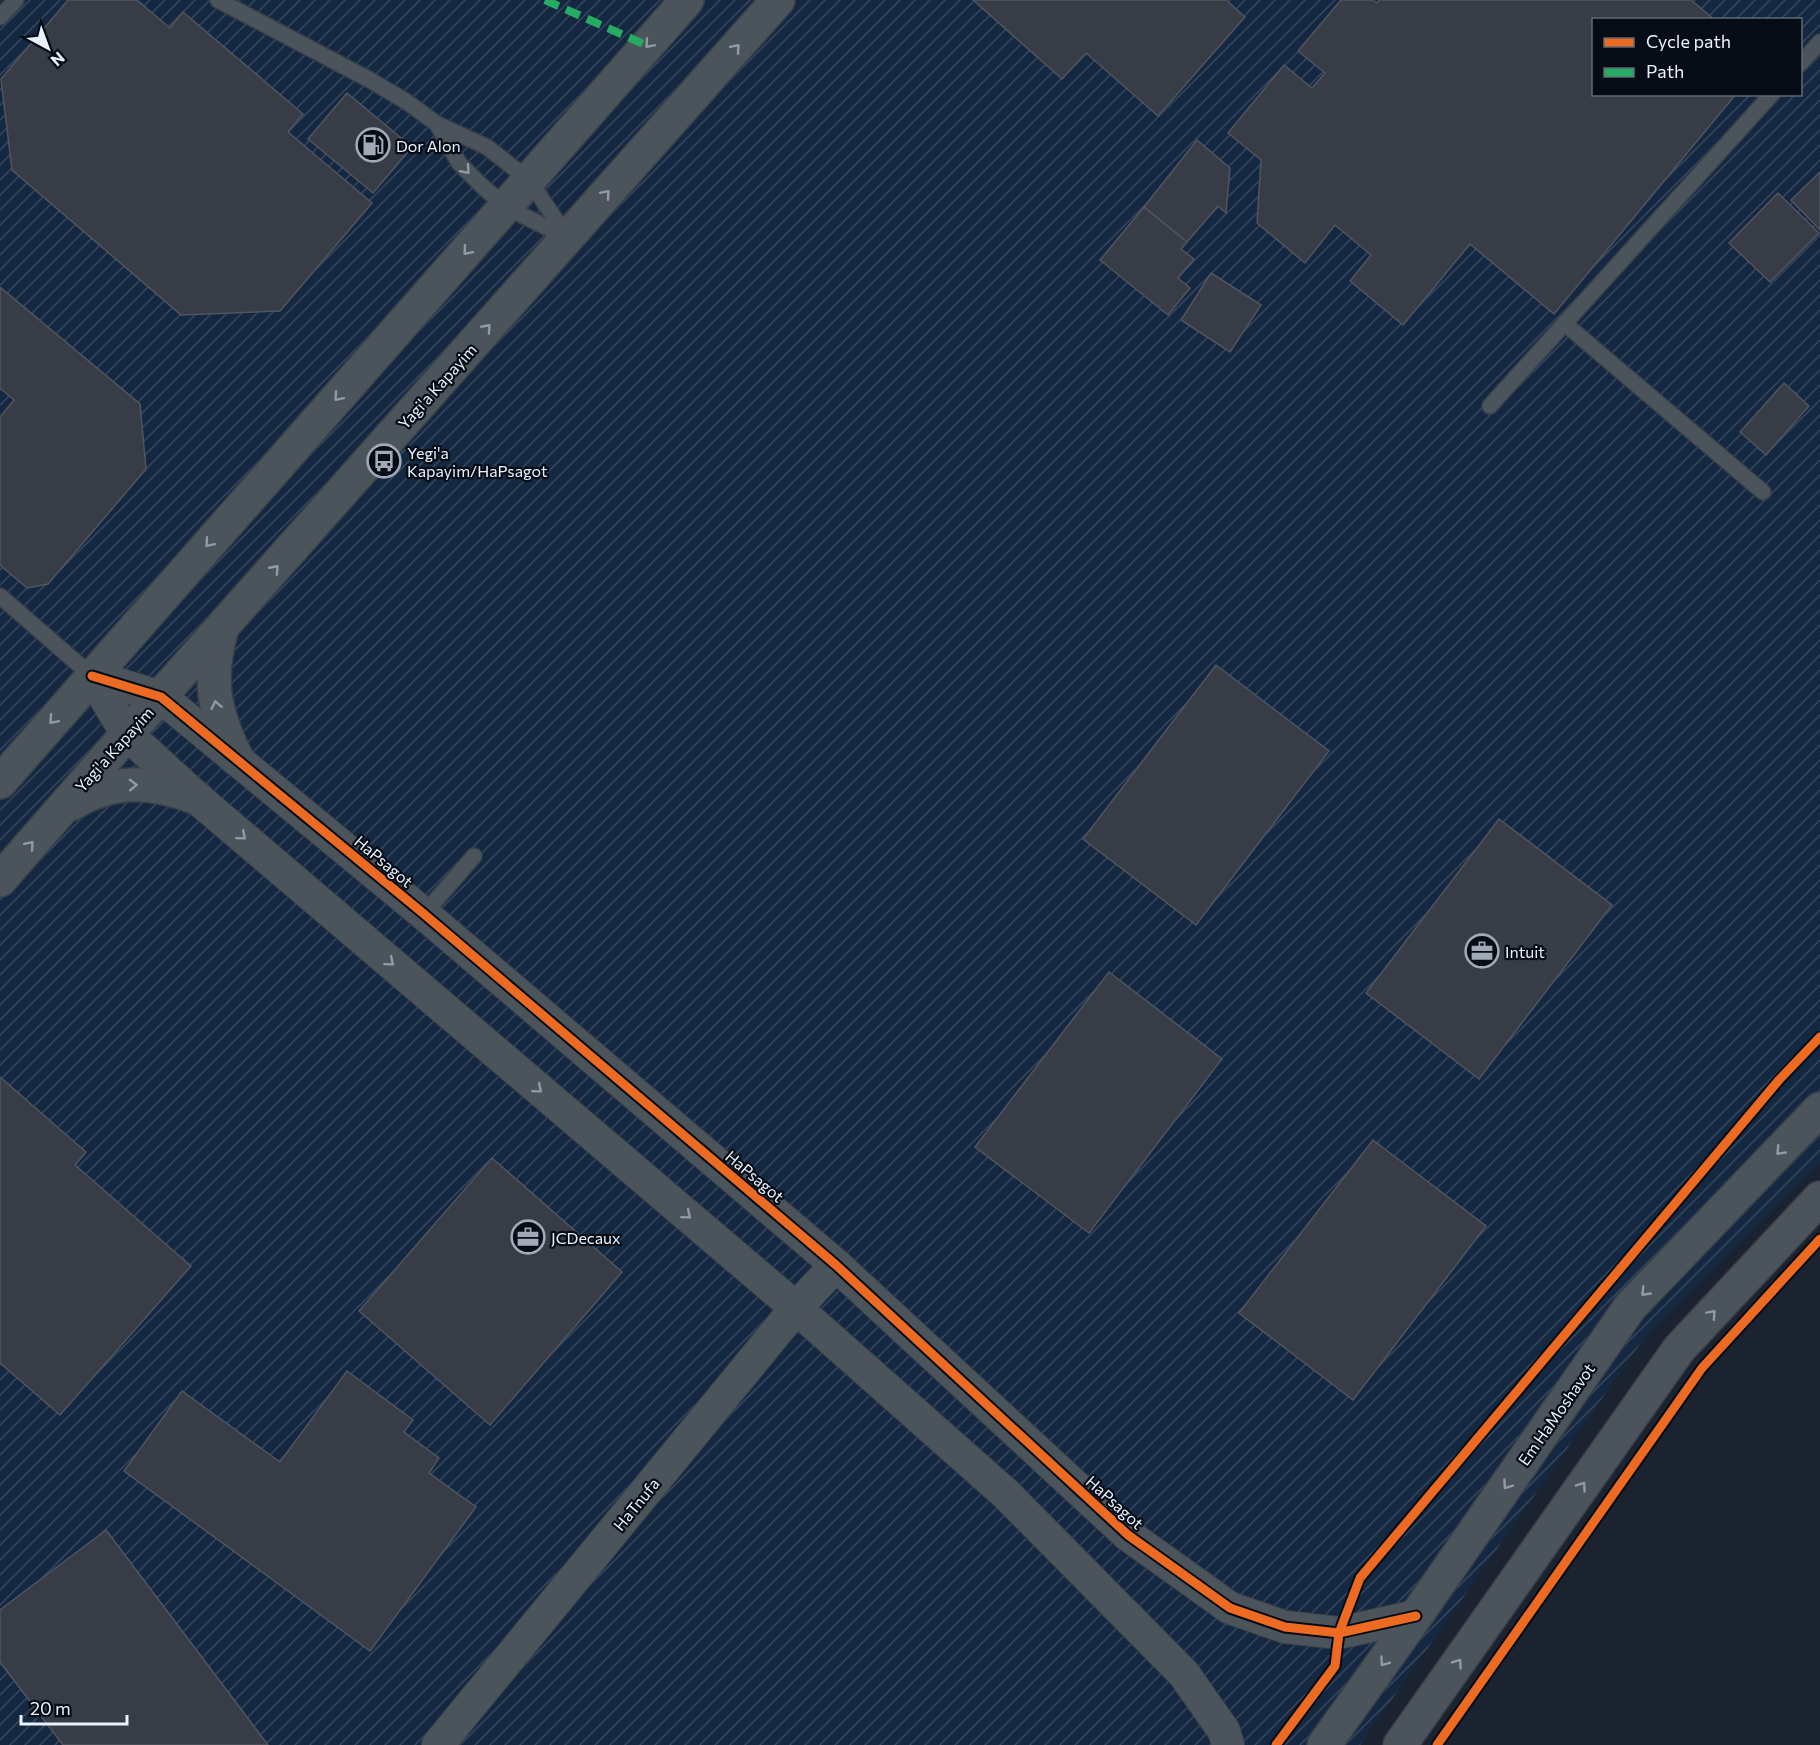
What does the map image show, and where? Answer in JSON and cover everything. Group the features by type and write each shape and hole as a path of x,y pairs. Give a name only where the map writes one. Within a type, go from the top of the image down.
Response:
{"street":[{"path":"0,782 687,0"},
{"name":"Yagi'a Kapayim","path":"0,880 778,0"},
{"path":"222,628 215,656 214,694 224,732 237,759"},
{"path":"92,676 127,734 197,798 796,1308 1006,1494 1184,1674 1224,1731 1228,1745"},
{"name":"HaPsagot","path":"92,676 161,697 237,759 424,914 836,1265 1128,1535 1230,1608 1285,1627 1339,1633 1416,1617"},
{"path":"59,811 89,793 127,784 172,788 197,798"},
{"name":"Em HaMoshavot","path":"1324,1745 1416,1617 1630,1307 1820,1109"},
{"path":"1400,1745 1679,1349 1820,1198"},
{"name":"HaTnufa","path":"438,1745 796,1308 836,1265"}],"lane":[{"path":"0,17 16,0"},
{"path":"218,0 370,80 407,102 437,124 487,147 529,180 568,238"},
{"path":"1802,62 1820,42"},
{"path":"1490,406 1770,96"},
{"path":"437,124 446,142 469,175 506,207 568,238"},
{"path":"1564,323 1764,492"},
{"path":"0,596 92,676"},
{"path":"424,914 474,856"}],"shaded area":[{"path":"0,0 1820,0 1820,1162 1645,1337 1360,1745 0,1745"}],"building":[{"path":"68,0 137,0 170,28 183,12 303,114 288,132 372,203 280,311 181,315 12,170 1,79"},
{"path":"973,0 1226,0 1245,17 1158,116 1086,53 1062,79"},
{"path":"1341,0 1373,0 1377,3 1379,0 1691,0 1713,18 1592,18 1592,96 1734,96 1554,314 1470,244 1403,325 1350,281 1371,255 1335,225 1305,263 1257,223 1261,160 1228,133 1284,65 1312,88 1325,73 1298,51"},
{"path":"347,93 412,147 373,193 308,139"},
{"path":"1197,140 1230,168 1226,213 1218,206 1187,242 1144,207"},
{"path":"1820,172 1820,230 1791,200"},
{"path":"1778,193 1819,233 1770,282 1729,243"},
{"path":"1144,207 1187,242 1181,249 1194,259 1178,278 1190,288 1168,315 1100,260"},
{"path":"1211,273 1261,305 1230,352 1181,320"},
{"path":"0,287 140,404 146,469 48,584 27,588 0,565 0,417 14,400 0,388"},
{"path":"1784,383 1809,406 1766,455 1740,432"},
{"path":"1216,665 1329,751 1196,925 1083,839"},
{"path":"1499,819 1612,905 1479,1079 1366,993"},
{"path":"1109,972 1222,1059 1089,1233 975,1147"},
{"path":"0,1077 86,1152 75,1165 191,1266 60,1415 0,1363"},
{"path":"1373,1140 1486,1226 1353,1400 1239,1313"},
{"path":"492,1158 622,1272 490,1425 359,1311"},
{"path":"347,1371 413,1420 404,1432 439,1458 429,1473 476,1507 370,1651 124,1471 182,1391 280,1462"},
{"path":"106,1530 268,1745 63,1745 0,1662 0,1610"}],"marked path":[{"path":"545,0 648,46"}],"cycle path":[{"path":"92,676 161,697 424,914 836,1265 1128,1535 1230,1608 1285,1627 1339,1633 1416,1616"},
{"path":"1276,1745 1335,1666 1339,1633 1360,1578 1779,1080 1820,1037"},
{"path":"1437,1745 1702,1368 1820,1239"}],"place":[{"name":"Dor Alon","path":"373,145"},
{"name":"Yegi'a Kapayim/HaPsagot","path":"384,461"},
{"name":"Intuit","path":"1482,951"},
{"name":"JCDecaux","path":"528,1237"}]}
